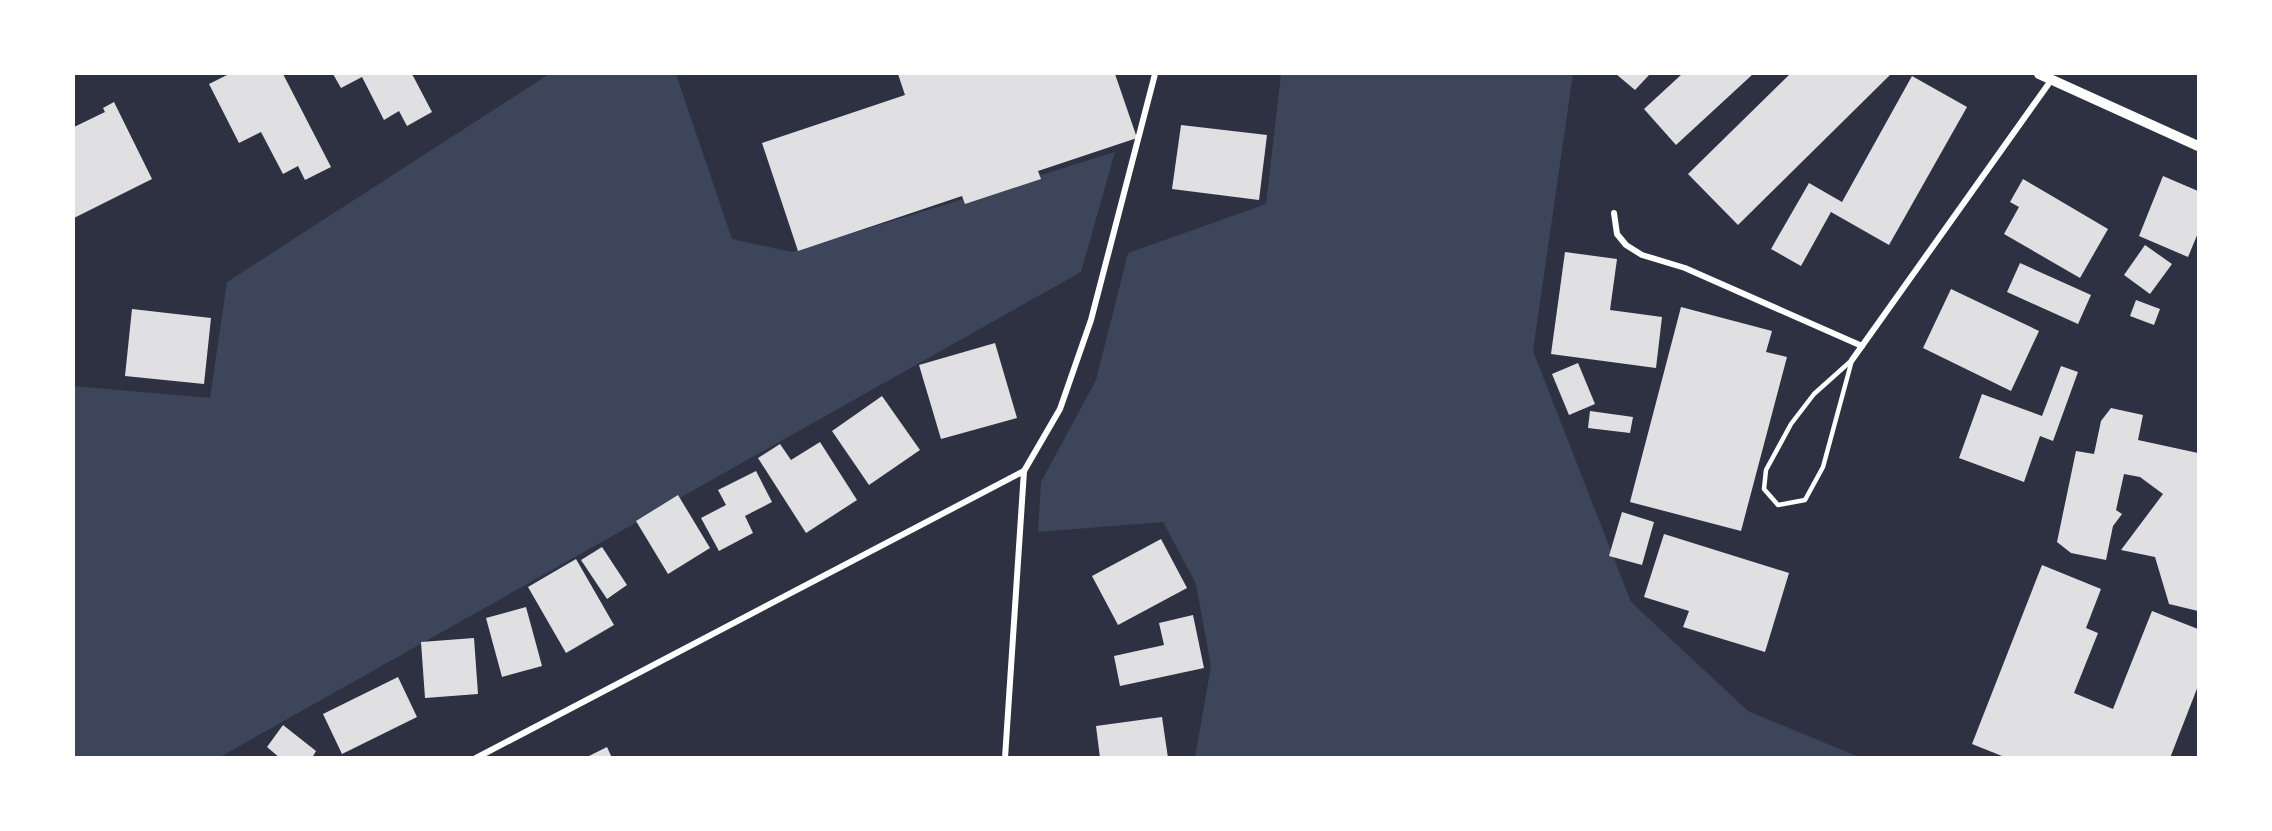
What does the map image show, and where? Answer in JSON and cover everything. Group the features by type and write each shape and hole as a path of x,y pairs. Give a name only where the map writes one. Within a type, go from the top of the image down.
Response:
{"street":[{"path":"1005,758 1024,471 1060,409 1091,320 1155,74"},
{"path":"2039,74 2199,147"},
{"path":"1852,360 2052,80"},
{"path":"1614,213 1617,234 1626,245 1642,255 1685,268 1862,346"},
{"path":"476,758 1024,471"}],"lane":[{"path":"1852,360 1823,467 1805,500 1778,505 1764,489 1766,470 1791,424 1814,394 1852,360"}],"shaded area":[{"path":"549,74 676,74 732,239 792,252 1115,152 1081,272 220,757 74,757 74,386 210,398 227,282"},
{"path":"1281,74 1573,74 1533,351 1631,602 1748,711 1859,757 1195,757 1211,666 1196,584 1163,522 1038,532 1041,482 1096,380 1128,253 1266,204"}],"building":[{"path":"229,74 283,74 331,167 305,180 298,166 283,174 261,132 239,143 209,84"},
{"path":"333,74 412,74 432,112 407,126 399,111 384,120 362,77 341,88"},
{"path":"898,74 1115,74 1137,138 1038,171 1041,179 965,204 962,196 798,251 762,143 905,95"},
{"path":"1616,74 1650,74 1635,90"},
{"path":"1682,74 1753,74 1676,145 1644,109"},
{"path":"1790,74 1891,74 1738,225 1688,174"},
{"path":"1912,76 1967,107 1889,245 1831,212 1801,266 1771,249 1809,183 1842,202"},
{"path":"114,102 152,179 74,218 74,127 105,112 103,108"},
{"path":"1181,125 1267,135 1259,200 1172,189"},
{"path":"2163,176 2198,191 2198,233 2188,257 2139,236"},
{"path":"2023,179 2108,229 2080,278 2004,234 2019,207 2010,202"},
{"path":"2145,245 2172,264 2150,294 2124,275"},
{"path":"1565,252 1617,259 1610,310 1662,317 1656,368 1551,354"},
{"path":"2020,263 2091,295 2078,324 2007,292"},
{"path":"1951,289 2039,331 2011,391 1923,348"},
{"path":"2136,300 2160,309 2154,325 2130,316"},
{"path":"1681,307 1772,331 1766,352 1787,357 1741,531 1630,502"},
{"path":"132,309 211,318 204,384 125,376"},
{"path":"995,343 1017,418 941,439 919,365"},
{"path":"1578,363 1595,404 1569,415 1552,374"},
{"path":"2061,366 2078,372 2053,441 2040,436 2024,482 1959,458 1982,394 2042,416"},
{"path":"882,396 920,450 869,485 832,431"},
{"path":"2111,408 2143,415 2138,440 2198,453 2198,611 2169,604 2155,557 2121,550 2163,494 2140,477 2124,474 2116,510 2122,514 2113,526 2106,560 2071,553 2057,542 2076,451 2094,454 2101,421"},
{"path":"1590,411 1633,417 1630,433 1588,428"},
{"path":"820,442 857,500 806,533 758,458 780,444 791,460"},
{"path":"756,471 772,502 745,516 753,533 719,551 701,518 726,505 718,490"},
{"path":"678,495 710,548 668,574 636,521"},
{"path":"1622,512 1654,522 1642,565 1609,556"},
{"path":"1664,534 1789,573 1765,652 1683,627 1689,611 1644,597"},
{"path":"1161,539 1187,588 1118,625 1092,576"},
{"path":"602,547 627,585 607,599 581,560"},
{"path":"576,559 614,625 566,653 528,587"},
{"path":"2042,565 2101,589 2086,628 2098,633 2074,693 2113,709 2152,611 2198,629 2198,686 2170,758 2007,758 1972,744"},
{"path":"526,607 542,666 502,677 486,618"},
{"path":"1193,615 1204,668 1120,686 1114,656 1164,645 1159,623"},
{"path":"474,638 478,694 425,698 421,642"},
{"path":"398,677 417,717 342,754 323,714"},
{"path":"1162,717 1168,758 1100,758 1096,726"},
{"path":"283,725 316,751 312,758 280,758 267,747"},
{"path":"607,747 612,758 585,758"}]}
